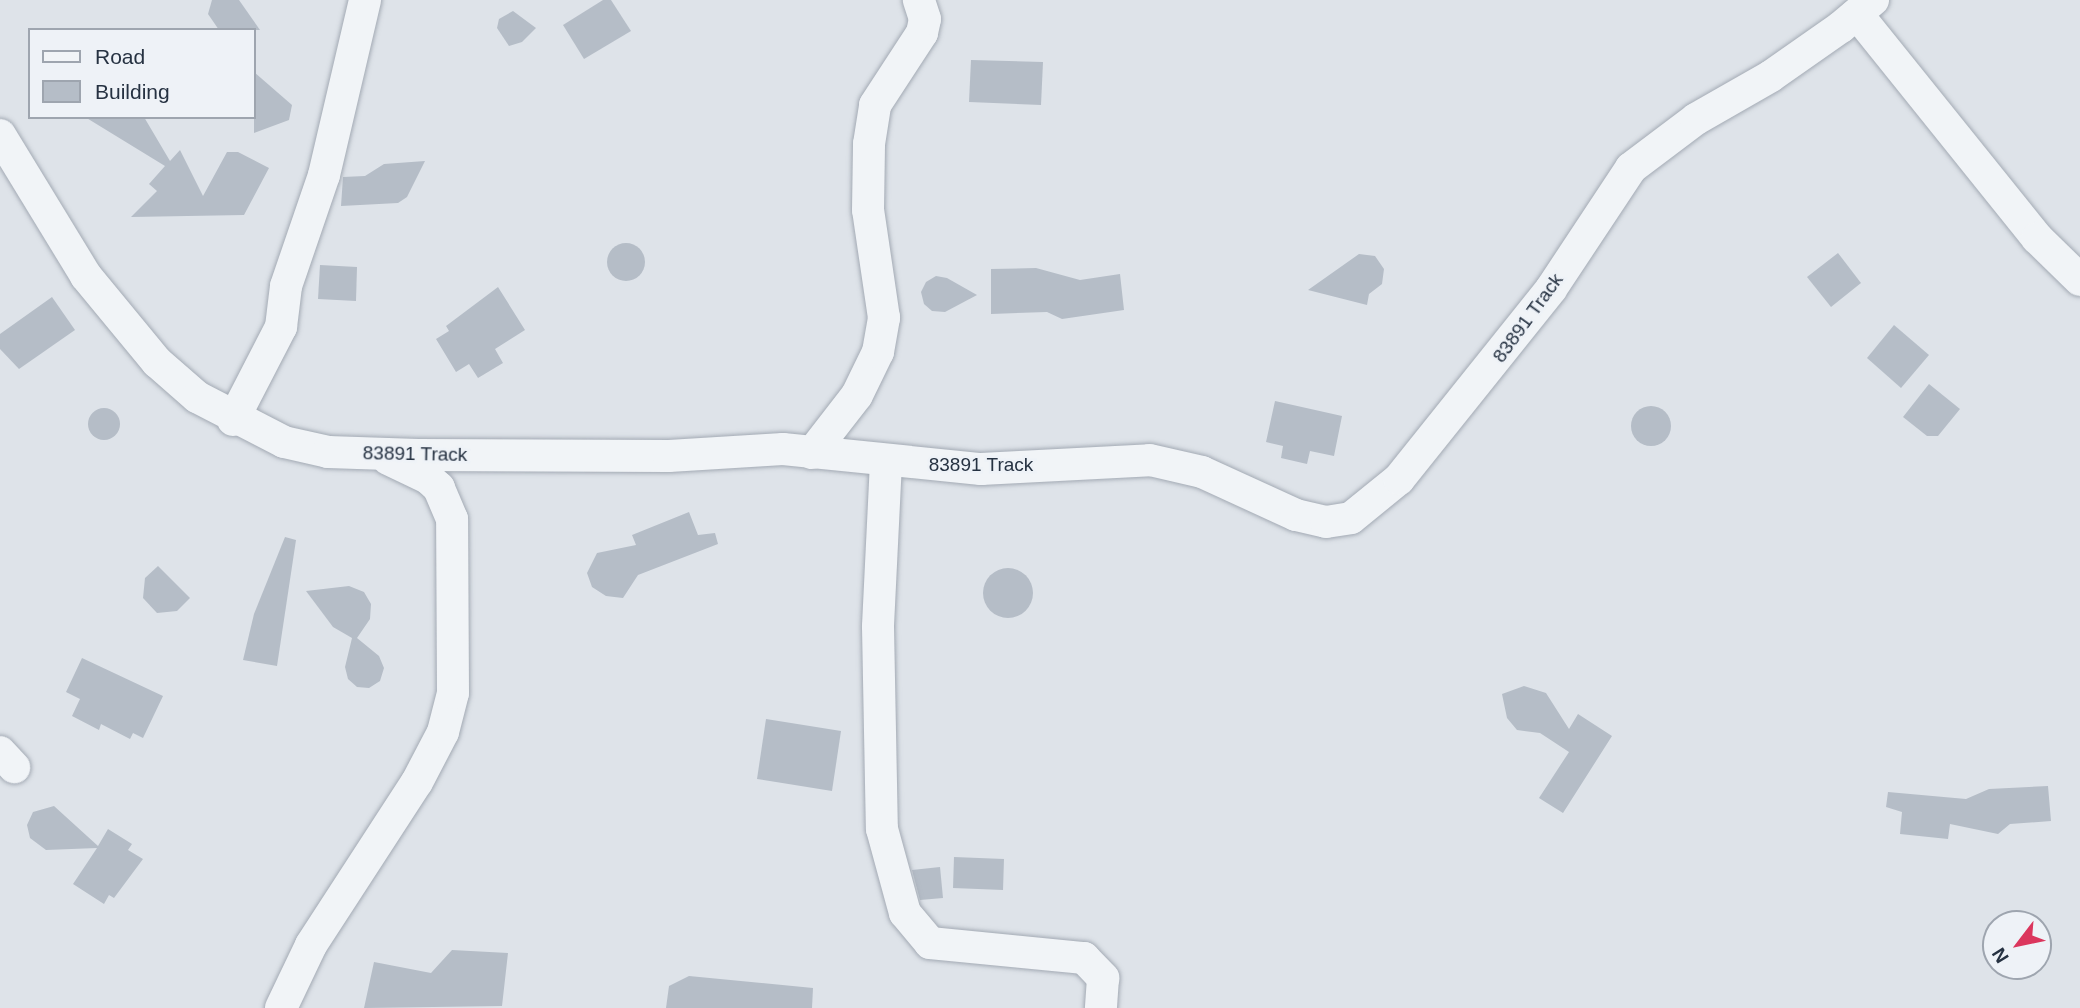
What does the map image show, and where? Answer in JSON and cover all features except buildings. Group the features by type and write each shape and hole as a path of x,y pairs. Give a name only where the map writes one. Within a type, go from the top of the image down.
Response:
{"street":[{"path":"233,420 281,327 286,286 324,175 365,0"},
{"path":"812,453 857,395 878,352 884,318 869,210 869,144 875,104 922,33 925,19 919,0"},
{"path":"1865,7 2037,238 2080,281"},
{"name":"83891 Track","path":"0,135 86,276 157,362 197,397 233,420 284,442 328,452 370,453 669,456 783,449 886,462 981,469 1150,460 1202,472 1296,515 1326,523 1351,518 1399,479 1505,350 1632,168 1696,119 1771,76 1865,7"},
{"path":"281,1008 311,945 417,782 443,732 453,693 455,589 452,519 446,501 428,478 370,453"},
{"path":"886,462 878,627 882,829 905,914 930,943 1084,958 1103,978 1101,1008"}]}
